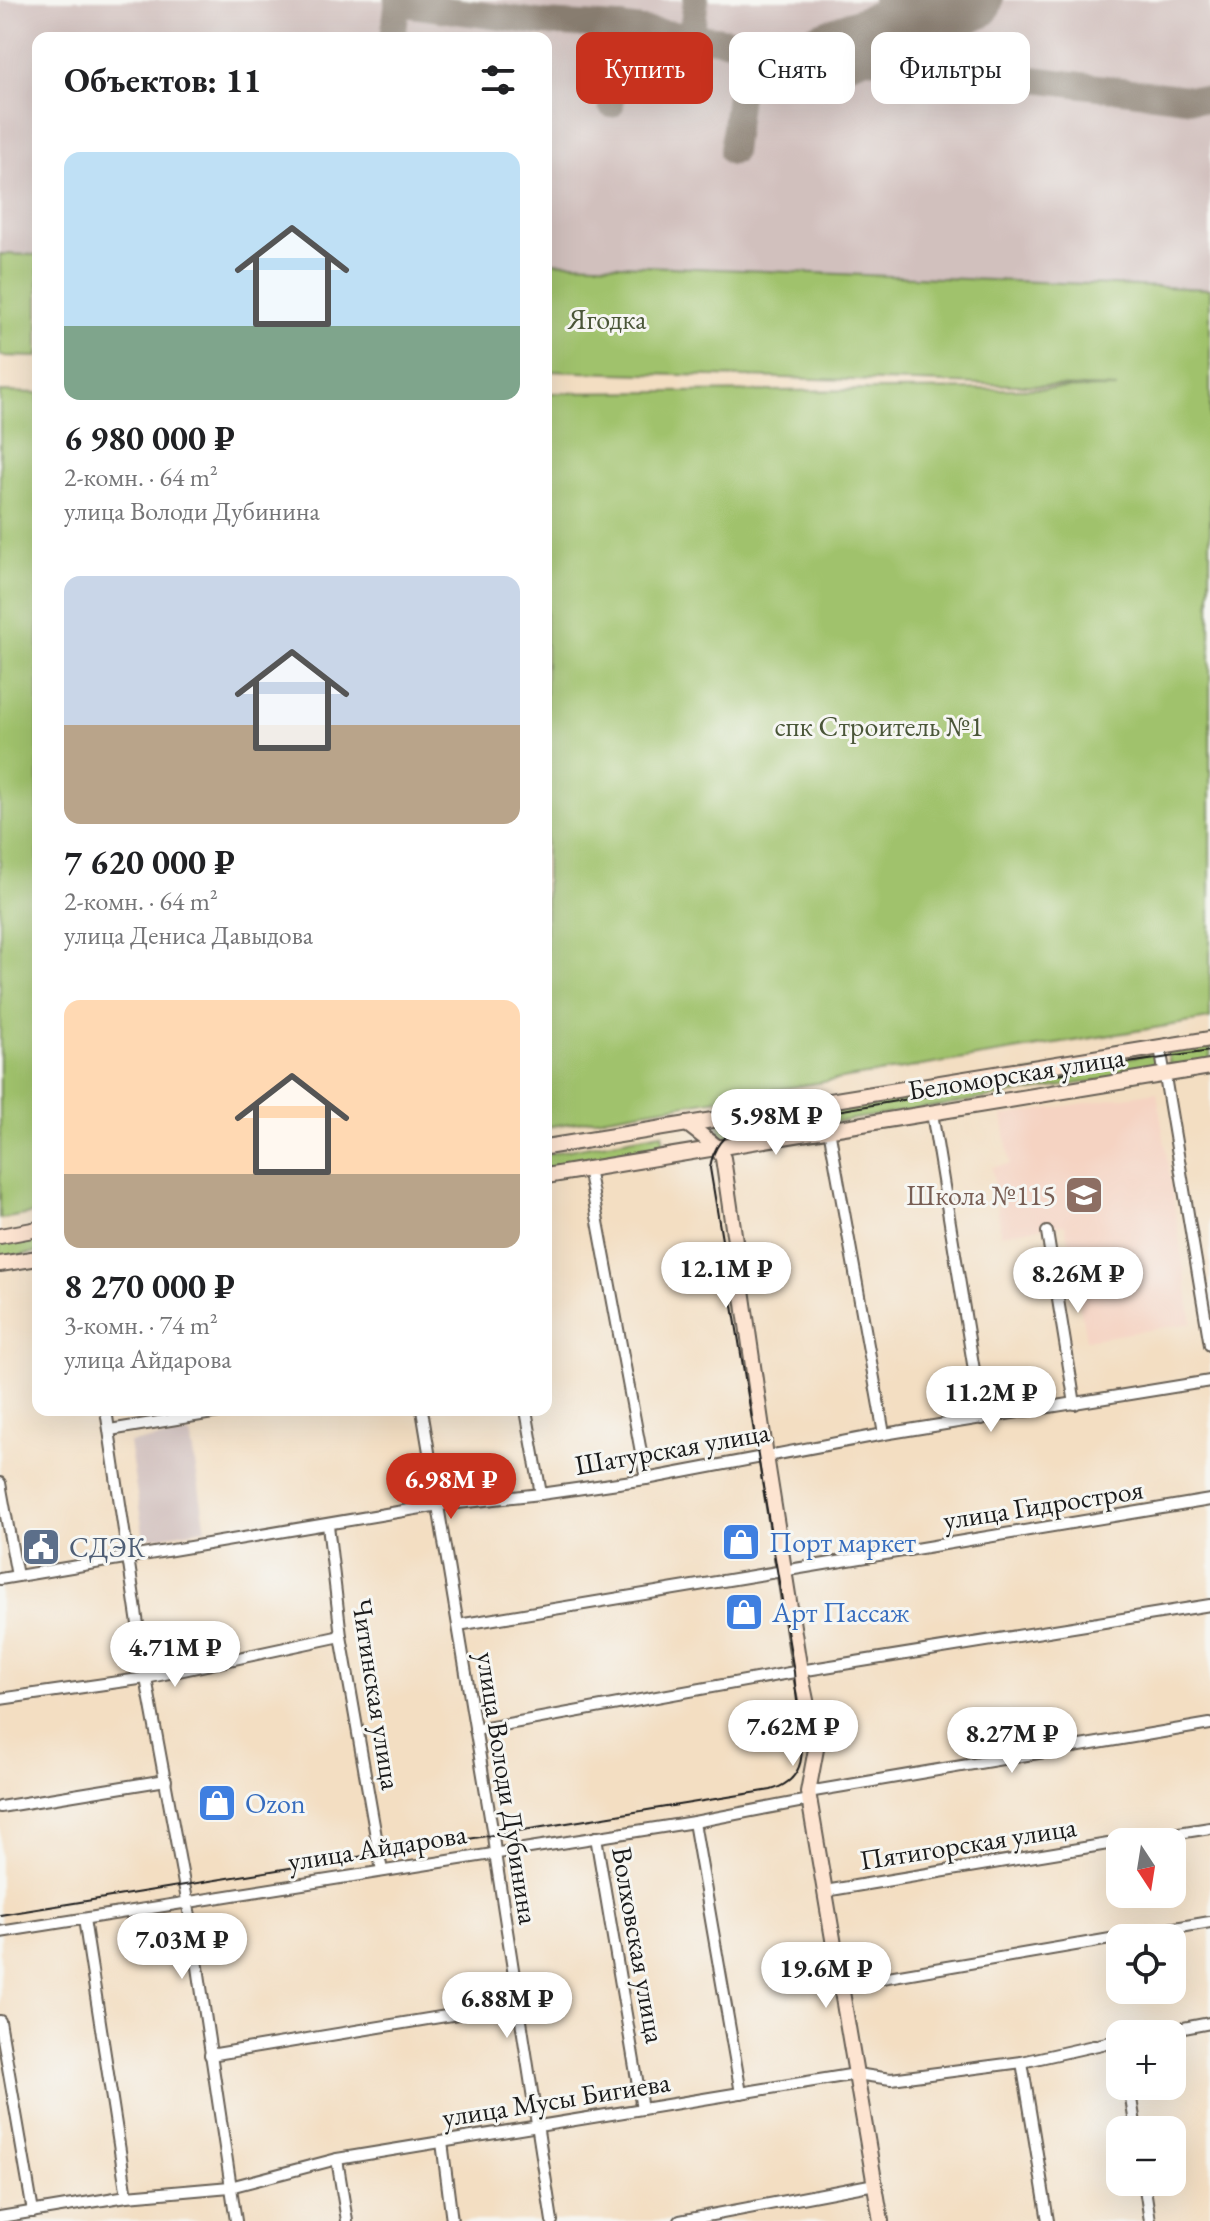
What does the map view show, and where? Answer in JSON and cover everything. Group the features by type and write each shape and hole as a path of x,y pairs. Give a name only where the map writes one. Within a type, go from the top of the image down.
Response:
{"main road":[{"name":"Беломорская улица","path":"552,1146 1210,1039"},
{"name":"Беломорская улица","path":"552,1175 1210,1067"},
{"path":"687,1124 717,1147 723,1158 766,1456 800,1671 816,1749 809,1796 881,2221"},
{"path":"0,1236 32,1230"},
{"path":"0,1264 32,1259"}],"street":[{"path":"1160,1047 1210,1345"},
{"path":"932,1113 982,1419"},
{"path":"829,1129 884,1434"},
{"path":"588,1168 646,1479"},
{"path":"1047,1232 1075,1404"},
{"name":"Шатурская улица","path":"0,1579 439,1505 646,1479 884,1434 1210,1381"},
{"path":"107,1416 146,1678 187,1902 236,2221"},
{"path":"110,1430 195,1416"},
{"name":"улица Володи Дубинина","path":"423,1416 493,1835 552,2221"},
{"path":"527,1416 541,1494"},
{"path":"0,1483 17,1576"},
{"name":"улица Гидростроя","path":"458,1625 1210,1500"},
{"name":"Читинская улица","path":"328,1525 341,1636 382,1871"},
{"path":"475,1730 800,1671 1210,1605"},
{"path":"0,1699 146,1678 341,1636"},
{"name":"улица Айдарова","path":"0,1932 694,1822 809,1796 1210,1724"},
{"path":"0,1807 166,1780"},
{"path":"694,1822 741,2093"},
{"name":"Пятигорская улица","path":"1186,1832 1210,1828"},
{"name":"Волховская улица","path":"596,1837 642,2109"},
{"name":"Пятигорская улица","path":"825,1891 1106,1844"},
{"path":"84,1919 127,2196"},
{"path":"841,1985 1210,1922"},
{"path":"210,2055 519,2004"},
{"path":"0,2021 33,2212"},
{"path":"1186,2028 1210,2023"},
{"name":"улица Мусы Бигиева","path":"0,2217 127,2196 230,2187 337,2159 856,2074 891,2079 1022,2062 1106,2043"},
{"path":"1022,2062 1047,2221"},
{"path":"442,2142 452,2221"},
{"path":"337,2159 347,2221"},
{"path":"680,2221 875,2184"},
{"path":"1146,2196 1150,2221"}],"shaded area":[{"path":"0,0 1210,0 1210,289 552,262 552,32 32,32 32,255 0,254"},
{"name":"Школа №115","path":"1157,1092 1192,1323 1086,1340 1065,1224 1001,1234 992,1167 1010,1164 1002,1116"},
{"path":"190,1434 206,1529 144,1539 129,1443"}],"green space":[{"path":"0,254 32,255 32,357 0,356"},
{"name":"спк Строитель №1","path":"552,262 1210,289 1210,1019 552,1126 552,393 1117,388 552,371"},
{"path":"0,392 32,393 32,1214 0,1219"},
{"path":"1210,1043 1210,1064 1171,1070 1167,1050"},
{"path":"1157,1053 1160,1071 721,1140 718,1122"},
{"path":"662,1133 665,1149 552,1167 552,1153"},
{"path":"32,1236 32,1253 0,1259 0,1241"}],"taxiway":[{"path":"394,32 398,0"},
{"path":"692,32 696,0"},
{"path":"885,0 896,27"},
{"path":"397,3 544,23 618,27 1210,101"},
{"path":"611,105 620,27"},
{"path":"732,152 738,104"}],"runway":[{"path":"855,42 971,0"}],"tram line":[{"path":"0,1915 771,1790 783,1785 798,1770 802,1750 801,1728 710,1168 716,1148 724,1138 741,1127 1210,1051"}],"place":[{"name":"Школа №115","path":"1084,1195"},
{"name":"Порт маркет","path":"741,1542"},
{"name":"СДЭК","path":"41,1547"},
{"name":"Арт Пассаж","path":"744,1612"},
{"name":"Ozon","path":"217,1803"}],"park label":[{"name":"Ягодка","path":"607,319"}]}
